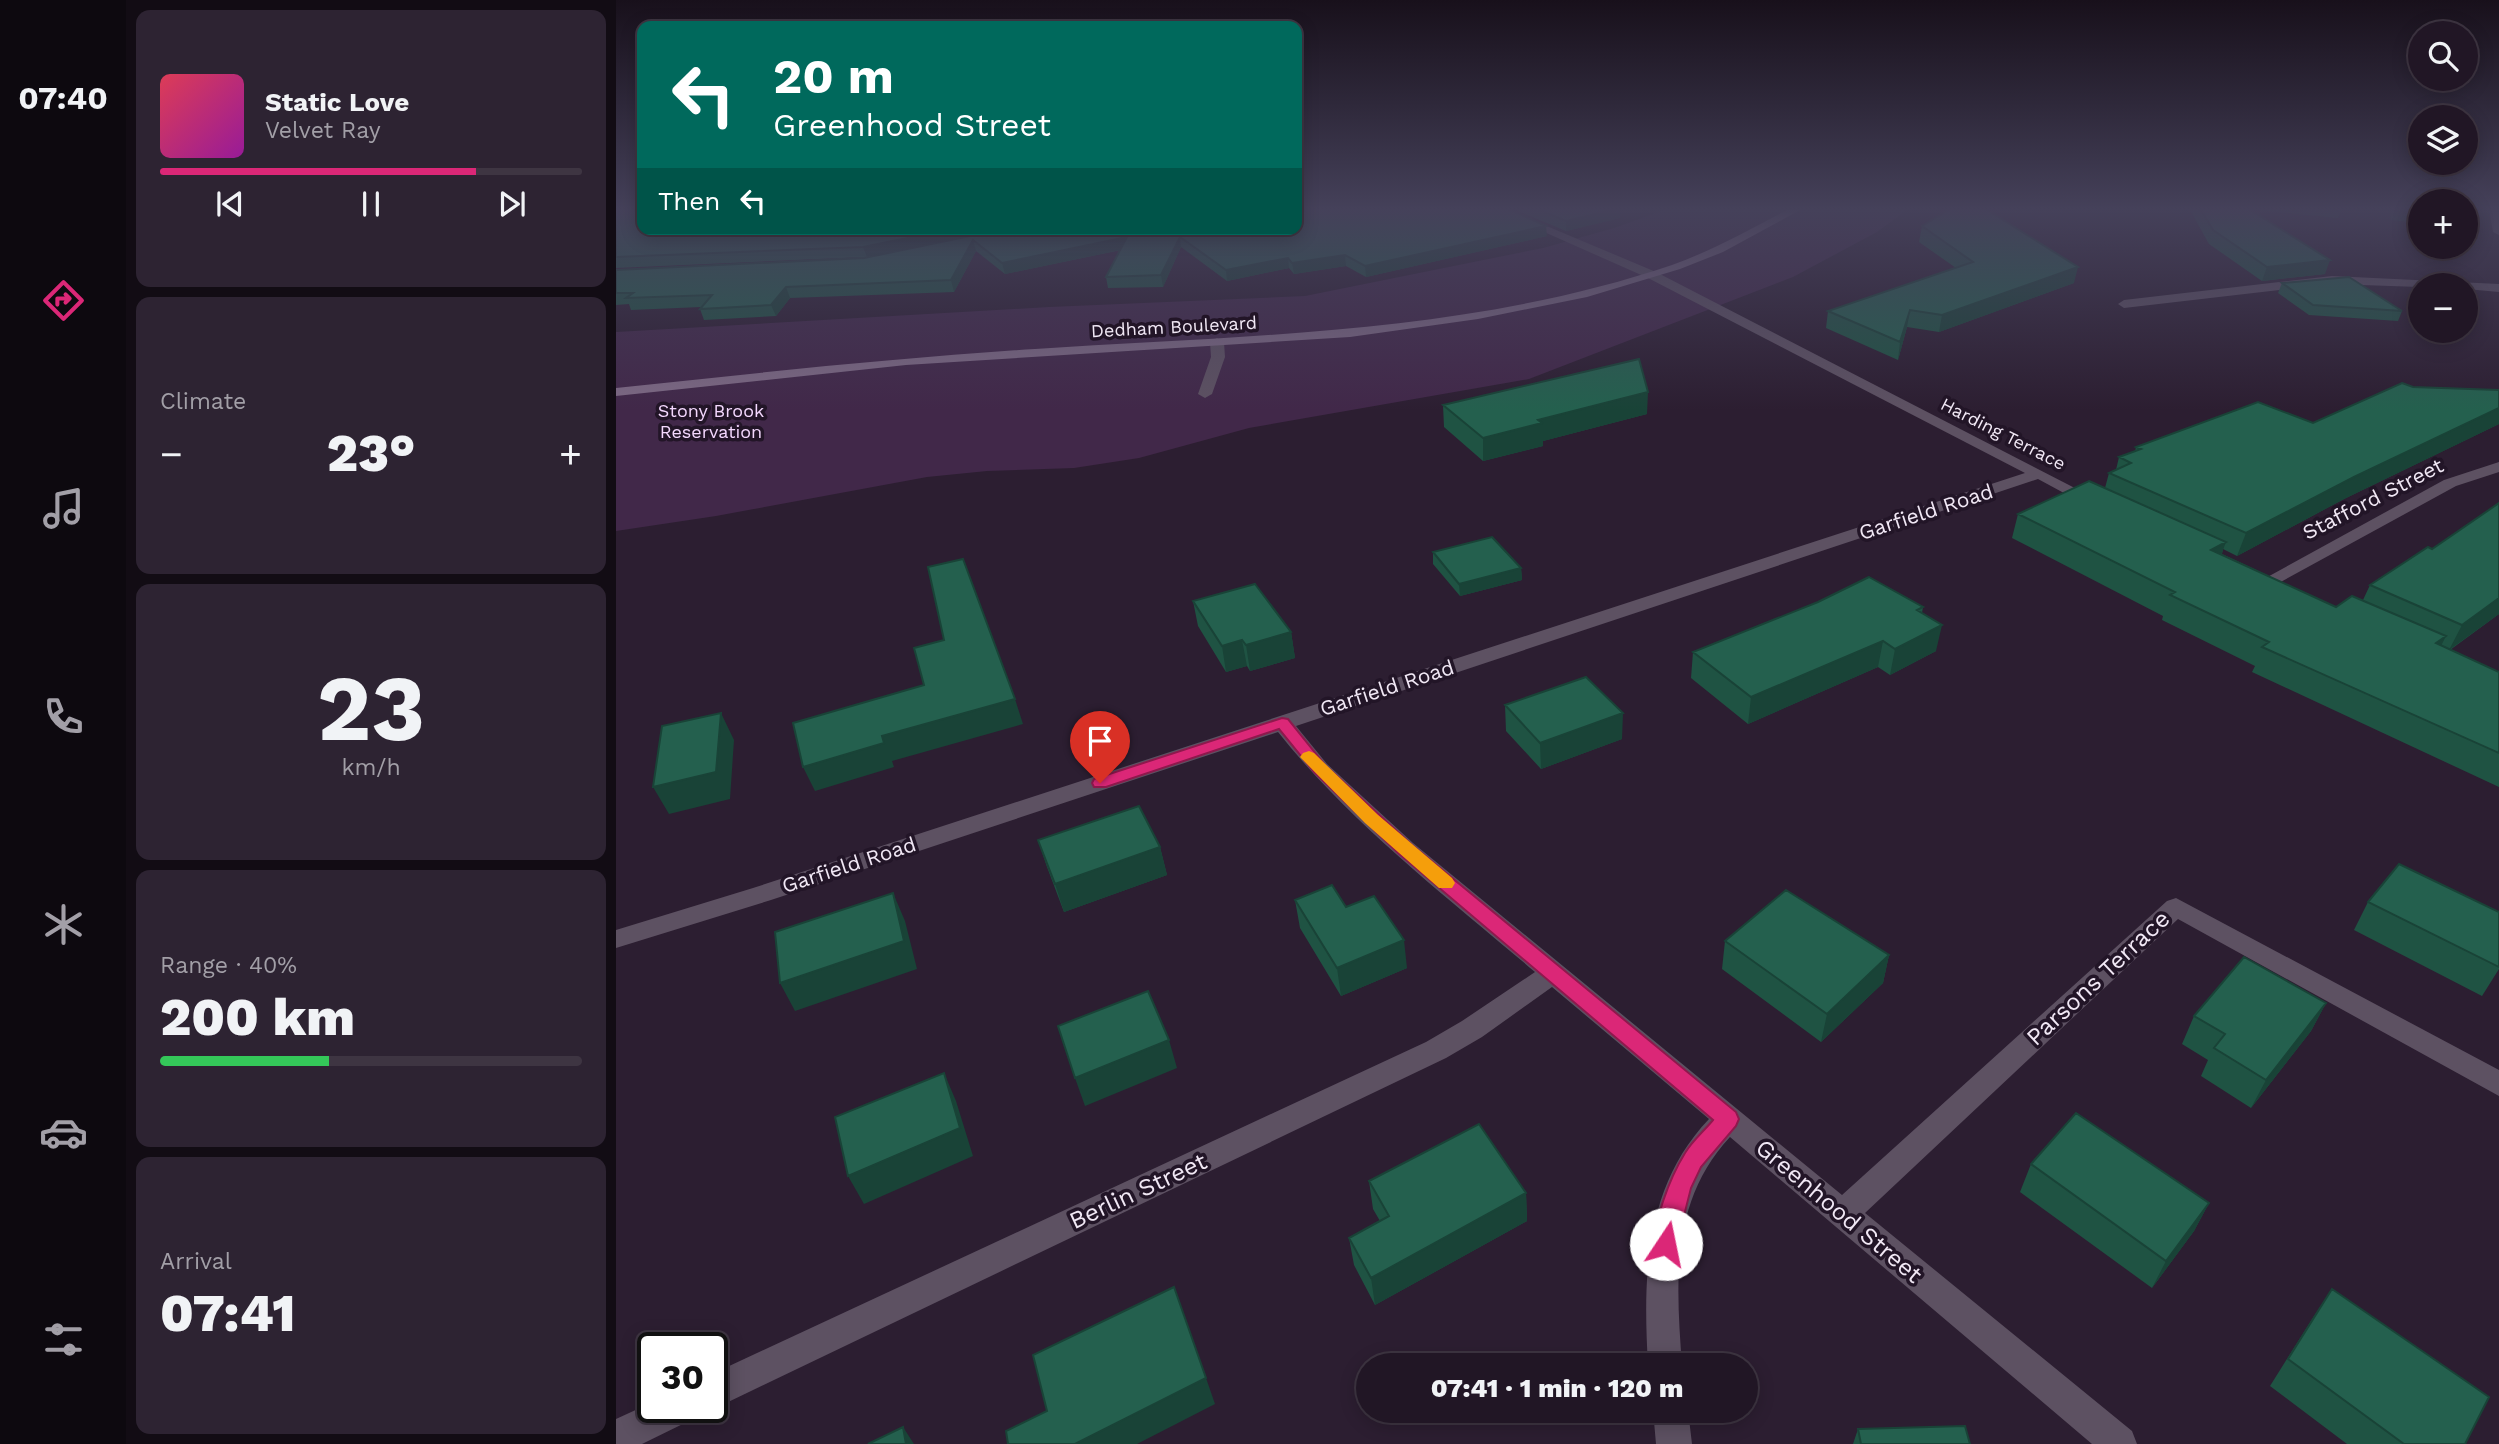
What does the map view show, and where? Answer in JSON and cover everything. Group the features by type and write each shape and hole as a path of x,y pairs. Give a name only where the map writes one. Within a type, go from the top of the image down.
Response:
{"main road":[{"name":"Dedham Boulevard","path":"616,392 906,361 1350,332 1456,319 1552,301 1651,275"}],"street":[{"name":"Harding Terrace","path":"1653,275 2112,510"},
{"path":"2124,304 2332,280 2408,283"},
{"path":"2478,286 2499,288"},
{"path":"1205,394 1218,357 1217,342"},
{"name":"Stafford Street","path":"2294,590 2265,577 2450,484 2499,467"},
{"name":"Garfield Road","path":"616,939 762,894 2038,474"},
{"name":"Greenhood Street","path":"1282,723 1320,769 1372,819 2119,1444"},
{"name":"Parsons Terrace","path":"1843,1214 2176,907 2499,1084"},
{"name":"Berlin Street","path":"728,1384 1436,1050 1472,1030 1553,973"},
{"path":"1664,1353 1661,1313 1669,1223 1680,1188 1693,1160 1728,1119"},
{"path":"616,1437 646,1423"},
{"path":"1672,1423 1674,1444"}],"green space":[{"name":"Stony Brook Reservation","path":"1407,275 1796,275 1529,379 1249,428 1139,458 1074,468 987,471 927,477 716,516 616,531 616,332 1049,307 1305,296"}],"building":[{"path":"616,275 954,275 951,280 786,287 771,305 700,309 712,295 626,298 633,293 616,293"},
{"path":"1107,275 1150,275 1106,277"},
{"path":"1933,275 2054,275 1942,315 1910,310 1900,342 1828,311"},
{"path":"2349,277 2402,311 2313,305 2282,283"},
{"path":"1639,359 1648,392 1538,420 1542,423 1483,438 1443,405"},
{"path":"2402,383 2413,387 2499,390 2499,408 2354,477 2246,533 2109,473 2131,463 2119,457 2141,449 2136,447 2258,402 2313,423"},
{"path":"2089,481 2226,542 2211,550 2336,607 2352,596 2446,636 2436,643 2499,672 2499,753 2262,647 2269,642 2170,595 2175,592 2018,514"},
{"path":"2499,503 2499,598 2462,625 2370,585 2428,547 2432,549"},
{"path":"1492,537 1521,568 1459,584 1433,552"},
{"path":"963,559 1015,699 882,736 884,743 803,767 793,723 924,685 914,648 944,640 928,567"},
{"path":"1869,577 1923,607 1917,610 1942,625 1895,649 1883,641 1751,697 1693,652 1818,602"},
{"path":"1255,584 1291,632 1246,645 1242,640 1222,646 1193,601"},
{"path":"1586,677 1623,713 1540,743 1505,705"},
{"path":"721,713 716,772 653,787 662,726"},
{"path":"1139,806 1160,847 1055,884 1038,840"},
{"path":"2399,864 2499,912 2499,967 2368,902"},
{"path":"1332,885 1346,907 1374,896 1404,940 1337,968 1295,900"},
{"path":"1786,890 1889,955 1827,1014 1725,941"},
{"path":"893,893 904,941 780,983 775,932"},
{"path":"2244,957 2326,1003 2266,1080 2214,1048 2225,1034 2194,1016"},
{"path":"1148,991 1169,1040 1075,1078 1058,1026"},
{"path":"944,1073 960,1128 848,1176 835,1117"},
{"path":"2076,1113 2209,1203 2166,1261 2031,1164"},
{"path":"1479,1124 1526,1193 1371,1278 1349,1238 1389,1216 1369,1181"},
{"path":"1174,1287 1206,1378 1075,1444 1008,1444 1006,1431 1047,1411 1033,1355"},
{"path":"2332,1289 2489,1397 2465,1444 2404,1444 2288,1359"},
{"path":"1965,1426 1970,1444 1861,1444 1858,1429"},
{"path":"903,1427 906,1444 868,1444"}],"slow traffic":[{"path":"1309,757 1372,819 1445,883"}],"route":[{"path":"1100,783 1282,723 1298,746 1320,769 1405,849 1728,1119 1693,1160 1680,1188 1669,1223 1666,1244"}]}
